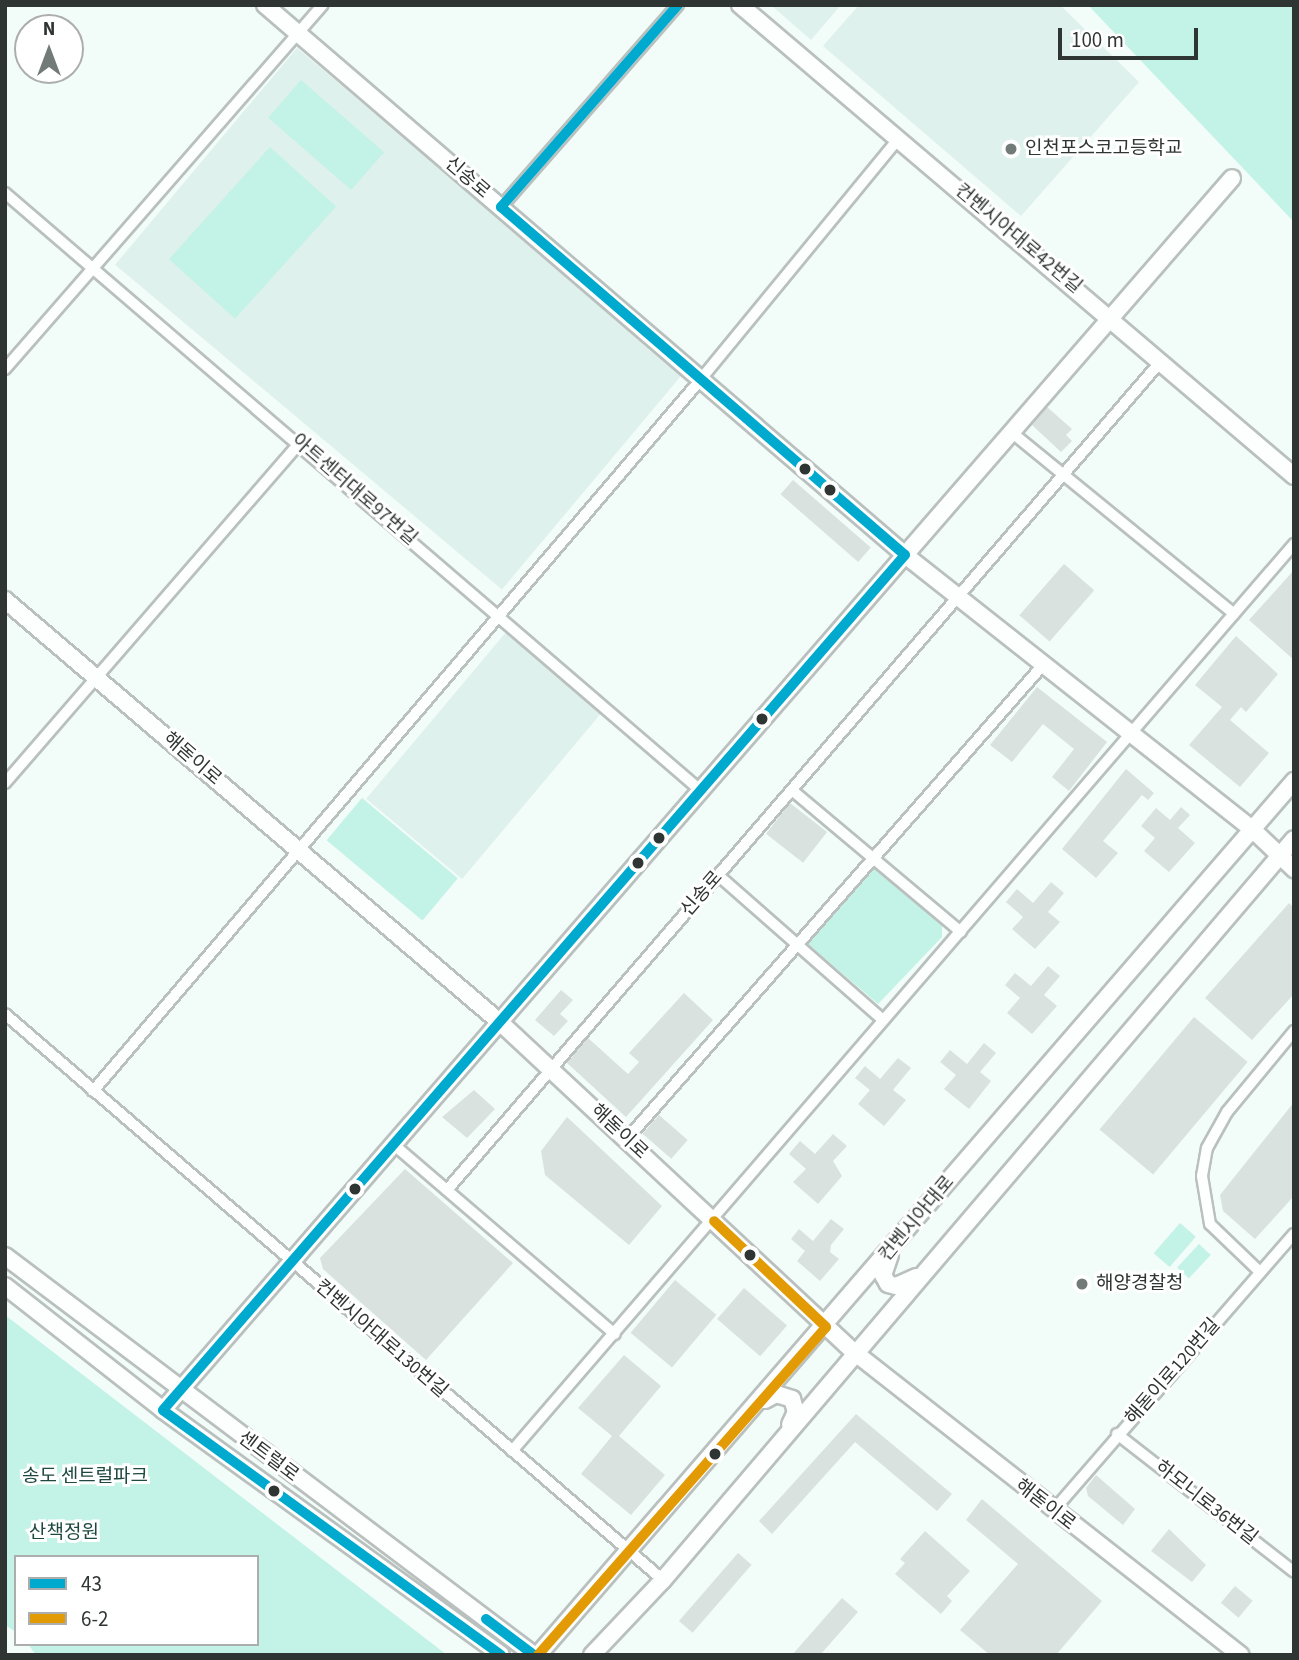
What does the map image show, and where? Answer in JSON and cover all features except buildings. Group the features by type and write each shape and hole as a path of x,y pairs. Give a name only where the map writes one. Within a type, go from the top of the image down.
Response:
{"street":[{"name":"신송로","path":"265,5 905,555 1254,830 1294,869"},
{"path":"5,369 323,5"},
{"path":"501,207 678,5"},
{"name":"컨벤시아대로42번길","path":"740,5 1109,315 1294,476"},
{"path":"93,1091 701,379 898,139"},
{"path":"163,1410 293,1263 393,1144 502,1024 1109,315 1232,178"},
{"name":"아트센터대로97번길","path":"5,193 499,614 700,790"},
{"path":"956,596 1161,361"},
{"path":"1010,431 1234,614"},
{"path":"5,783 299,443"},
{"path":"512,1451 714,1221 883,1020 1294,544"},
{"name":"신송로","path":"447,1190 549,1068 793,791 956,596"},
{"name":"해돋이로","path":"5,600 502,1024 854,1352 1053,1511 1240,1655"},
{"path":"626,1140 1043,665"},
{"name":"컨벤시아대로","path":"536,1655 756,1409 1294,781"},
{"path":"793,791 961,932"},
{"name":"컨벤시아대로","path":"592,1655 663,1580 854,1352 1294,839"},
{"path":"718,875 883,1020"},
{"name":"컨벤시아대로130번길","path":"5,1014 663,1580"},
{"path":"1260,1272 1210,1224 1202,1176 1207,1148 1227,1112 1294,1031"},
{"path":"393,1144 615,1334"},
{"name":"해돋이로120번길","path":"1053,1511 1117,1434 1294,1234"},
{"path":"895,1245 885,1265 886,1282 896,1286 923,1272"},
{"name":"센트럴로","path":"5,1256 180,1391 536,1655"},
{"name":"센트럴로","path":"5,1286 163,1410 501,1655"},
{"path":"756,1409 776,1394 788,1396 796,1412 788,1430"},
{"name":"하모니로36번길","path":"1117,1434 1294,1572"}],"shaded area":[{"path":"771,5 841,5 811,40"},
{"name":"인천포스코고등학교","path":"859,5 1060,5 1139,82 1021,216 823,46"},
{"path":"297,48 684,373 502,589 115,265"},
{"path":"507,631 603,711 462,879 366,799"}],"green space":[{"path":"1088,5 1294,5 1294,222"},
{"path":"301,80 384,152 351,190 268,118"},
{"path":"270,147 336,207 235,319 169,259"},
{"path":"362,798 458,878 422,920 327,840"},
{"path":"874,868 942,926 942,937 878,1004 808,944"},
{"path":"1180,1223 1196,1237 1170,1267 1154,1253"},
{"path":"1199,1244 1211,1255 1189,1278 1177,1267"},
{"name":"송도 센트럴파크","path":"5,1315 447,1655 36,1655 29,1646 259,1646 259,1555 14,1555 14,1631 5,1625"}],"transit line":[{"name":"43","path":"501,207 678,5"},
{"name":"43","path":"501,207 905,555"},
{"name":"43","path":"501,1655 163,1410 905,555"},
{"name":"6-2","path":"538,1655 826,1327 714,1221"},
{"name":"43","path":"486,1619 534,1655"}],"place":[{"name":"인천포스코고등학교","path":"1011,149"},
{"name":"해양경찰청","path":"1082,1284"}],"park label":[{"name":"산책정원","path":"64,1533"}]}
